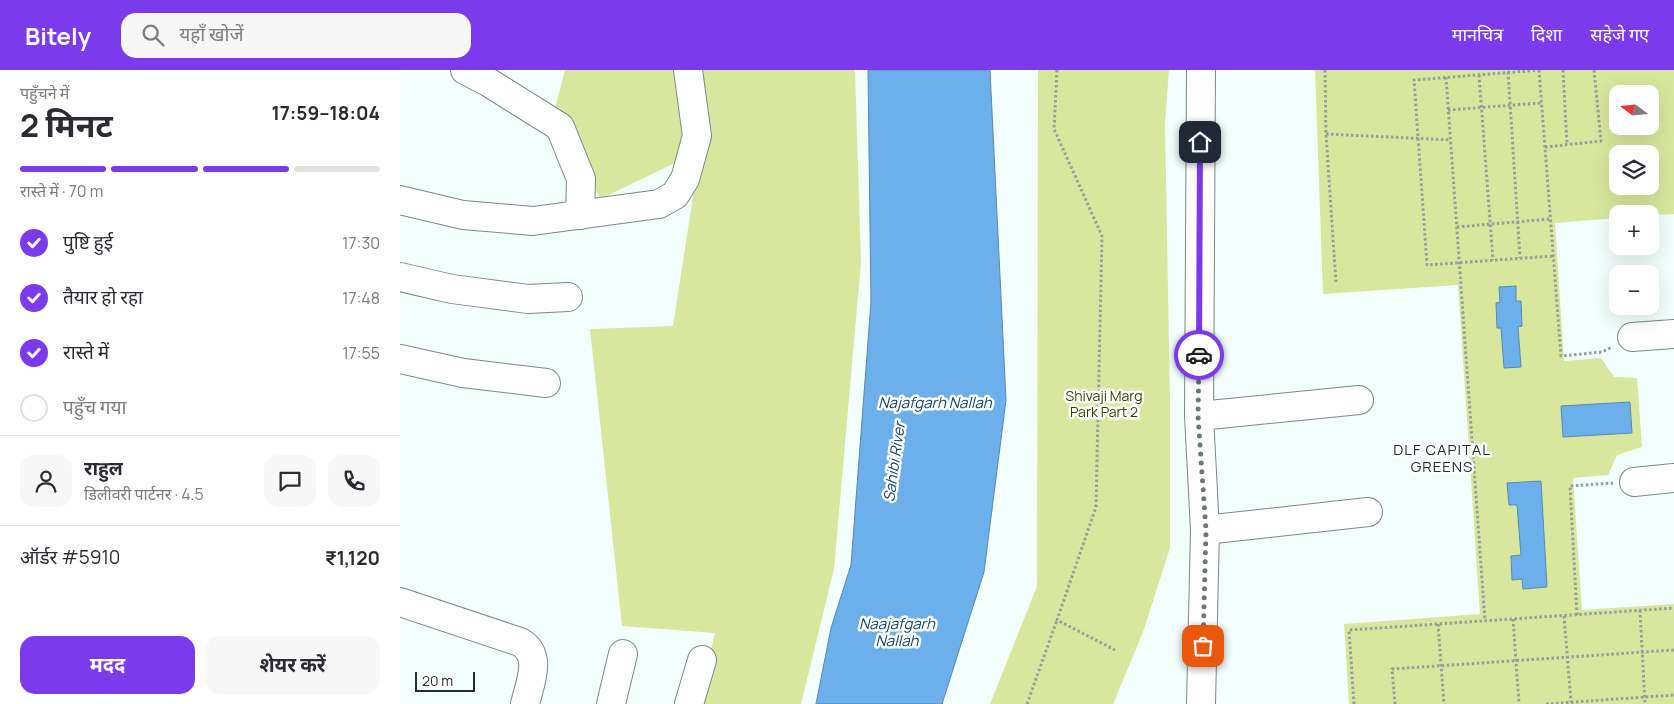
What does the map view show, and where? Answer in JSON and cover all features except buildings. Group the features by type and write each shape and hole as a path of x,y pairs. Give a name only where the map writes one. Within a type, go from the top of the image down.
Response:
{"street":[{"path":"465,70 488,82 560,127 581,179 580,215"},
{"path":"400,200 463,215 533,221 659,204 675,195 685,179 697,136 688,70"},
{"path":"1201,70 1198,416 1206,530 1201,704"},
{"path":"400,277 452,289 518,298 568,297"},
{"path":"1632,336 1674,334"},
{"path":"400,360 463,373 546,382"},
{"path":"1198,416 1359,400"},
{"path":"1634,482 1674,478"},
{"path":"1206,530 1368,512"},
{"path":"400,602 520,642 528,647 533,657 533,668 525,704"},
{"path":"610,704 623,654"},
{"path":"688,704 702,660"}],"path":[{"path":"1027,704 1096,506 1102,236 1054,129 1057,70"},
{"path":"1325,70 1326,134 1336,283"},
{"path":"1553,256 1427,265 1414,80 1539,70 1561,356 1602,352 1632,336"},
{"path":"1563,70 1567,144"},
{"path":"1545,147 1601,141 1594,70"},
{"path":"1508,72 1520,258"},
{"path":"1479,74 1493,260"},
{"path":"1446,77 1485,621"},
{"path":"1448,110 1541,102"},
{"path":"1326,134 1451,140"},
{"path":"1457,227 1550,219"},
{"path":"1577,615 1570,486 1634,482"},
{"path":"1354,704 1349,630 1674,608"},
{"path":"1640,610 1645,704"},
{"path":"1564,616 1571,703"},
{"path":"1513,619 1519,704"},
{"path":"1056,620 1115,650"},
{"path":"1438,624 1444,704"},
{"path":"1395,704 1392,669 1674,650"},
{"path":"1546,704 1674,695"}],"green space":[{"path":"565,70 855,70 861,262 834,569 801,704 698,704 715,633 622,626 590,329 673,326 700,151 600,199 555,109"},
{"name":"Shivaji Marg Park Part 2","path":"1038,70 1169,70 1165,124 1170,401 1170,548 1143,632 1113,704 990,704 1037,586"},
{"path":"1315,70 1674,70 1674,214 1659,215 1659,205 1609,205 1609,219 1555,223 1564,361 1601,358 1614,377 1637,378 1642,447 1617,455 1608,475 1573,478 1582,610 1674,604 1674,704 1349,704 1344,624 1480,614 1458,285 1323,294"}],"water":[{"name":"Najafgarh Nallah","path":"868,70 990,70 1006,400 984,572 942,704 816,704 831,628 851,565 871,302"},
{"path":"1516,286 1516,301 1521,301 1522,326 1518,327 1521,367 1504,368 1501,328 1497,328 1496,303 1500,302 1499,287"},
{"path":"1630,402 1632,433 1563,437 1561,406"},
{"path":"1541,481 1547,587 1523,589 1522,579 1512,580 1511,556 1521,555 1517,505 1509,505 1507,483"}],"way so far":[{"path":"1199,355 1198,416 1206,530 1203,646"}],"district":[{"name":"DLF CAPITAL GREENS","path":"1442,458"}],"route":[{"path":"1199,355 1200,142"}],"water label":[{"name":"Sahibi River","path":"894,462"},
{"name":"Naajafgarh Nallah","path":"897,632"}]}
